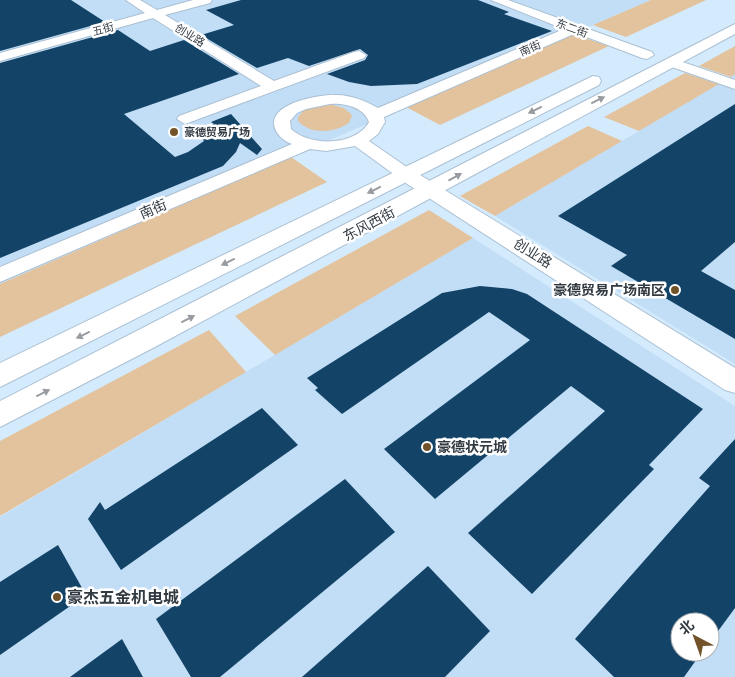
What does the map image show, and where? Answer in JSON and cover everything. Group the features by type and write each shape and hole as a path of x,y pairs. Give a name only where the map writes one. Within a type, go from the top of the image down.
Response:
{"main road":[{"name":"东风西街","path":"0,376 735,10"},
{"name":"东风西街","path":"0,415 200,313 574,112 674,63 735,28"},
{"name":"创业路","path":"406,174 735,382"}],"street":[{"name":"创业路","path":"132,0 273,87"},
{"name":"五街","path":"0,57 206,0"},
{"name":"东二街","path":"497,0 647,55"},
{"name":"南街","path":"376,116 575,29"},
{"path":"185,119 359,55"},
{"path":"674,63 735,85"},
{"path":"289,81 330,99"},
{"path":"258,92 285,115"},
{"path":"330,99 351,101 364,105 376,116 378,119 377,127 370,135 358,142 327,147 306,144 289,136 283,130 282,122 285,115 294,108 306,103 330,99"},
{"path":"358,142 406,174"},
{"name":"南街","path":"0,275 306,144"}],"shaded area":[{"name":"豪德贸易广场","path":"0,0 651,0 0,284"},
{"path":"651,0 706,0 626,37 593,25"},
{"path":"573,34 609,46 440,125 406,107"},
{"path":"735,46 735,74 731,77 699,66"},
{"path":"685,73 719,84 639,131 604,117"},
{"name":"豪德贸易广场南区","path":"735,74 735,364 495,216"},
{"path":"329,104 344,108 352,115 349,123 337,129 323,131 309,129 298,121 298,117 305,109"},
{"path":"588,126 622,141 495,216 460,196"},
{"path":"291,157 327,182 0,337 0,284"},
{"path":"429,210 473,238 275,355 235,316"},
{"name":"豪德状元城","path":"473,238 735,406 735,677 0,677 0,517"},
{"path":"209,330 246,372 0,516 0,441"}],"building":[{"path":"0,0 71,0 105,22 0,51"},
{"path":"241,0 478,0 509,12 504,14 552,31 417,84 371,86 349,82 327,74 365,60 368,55 360,49 309,66 288,58 257,68 201,35 234,25 206,10"},
{"path":"118,30 150,51 184,40 239,74 124,114 175,157 188,152 204,141 196,131 214,124 211,122 231,114 262,149 257,155 240,143 236,152 223,166 0,258 0,63"},
{"path":"735,104 735,242 701,271 735,290 735,339 611,266 627,255 558,216"},
{"path":"480,286 512,289 527,294 703,409 649,465 654,469 532,594 468,533 605,411 571,386 435,499 384,449 530,340 489,312 342,414 315,390 318,388 307,378 442,293"},
{"path":"262,408 298,445 121,570 88,519 100,502 105,510"},
{"path":"735,439 735,608 720,628 720,612 670,612 670,662 695,662 684,677 614,677 575,639 710,486 699,478"},
{"path":"345,479 395,532 220,677 191,677 156,619"},
{"path":"58,545 86,595 0,655 0,582"},
{"path":"428,566 490,631 445,677 302,677"},
{"path":"122,639 143,677 70,677"}],"place":[{"name":"豪德贸易广场","path":"174,132"},
{"name":"豪德贸易广场南区","path":"675,290"},
{"name":"豪德状元城","path":"427,447"},
{"name":"豪杰五金机电城","path":"57,597"}]}
